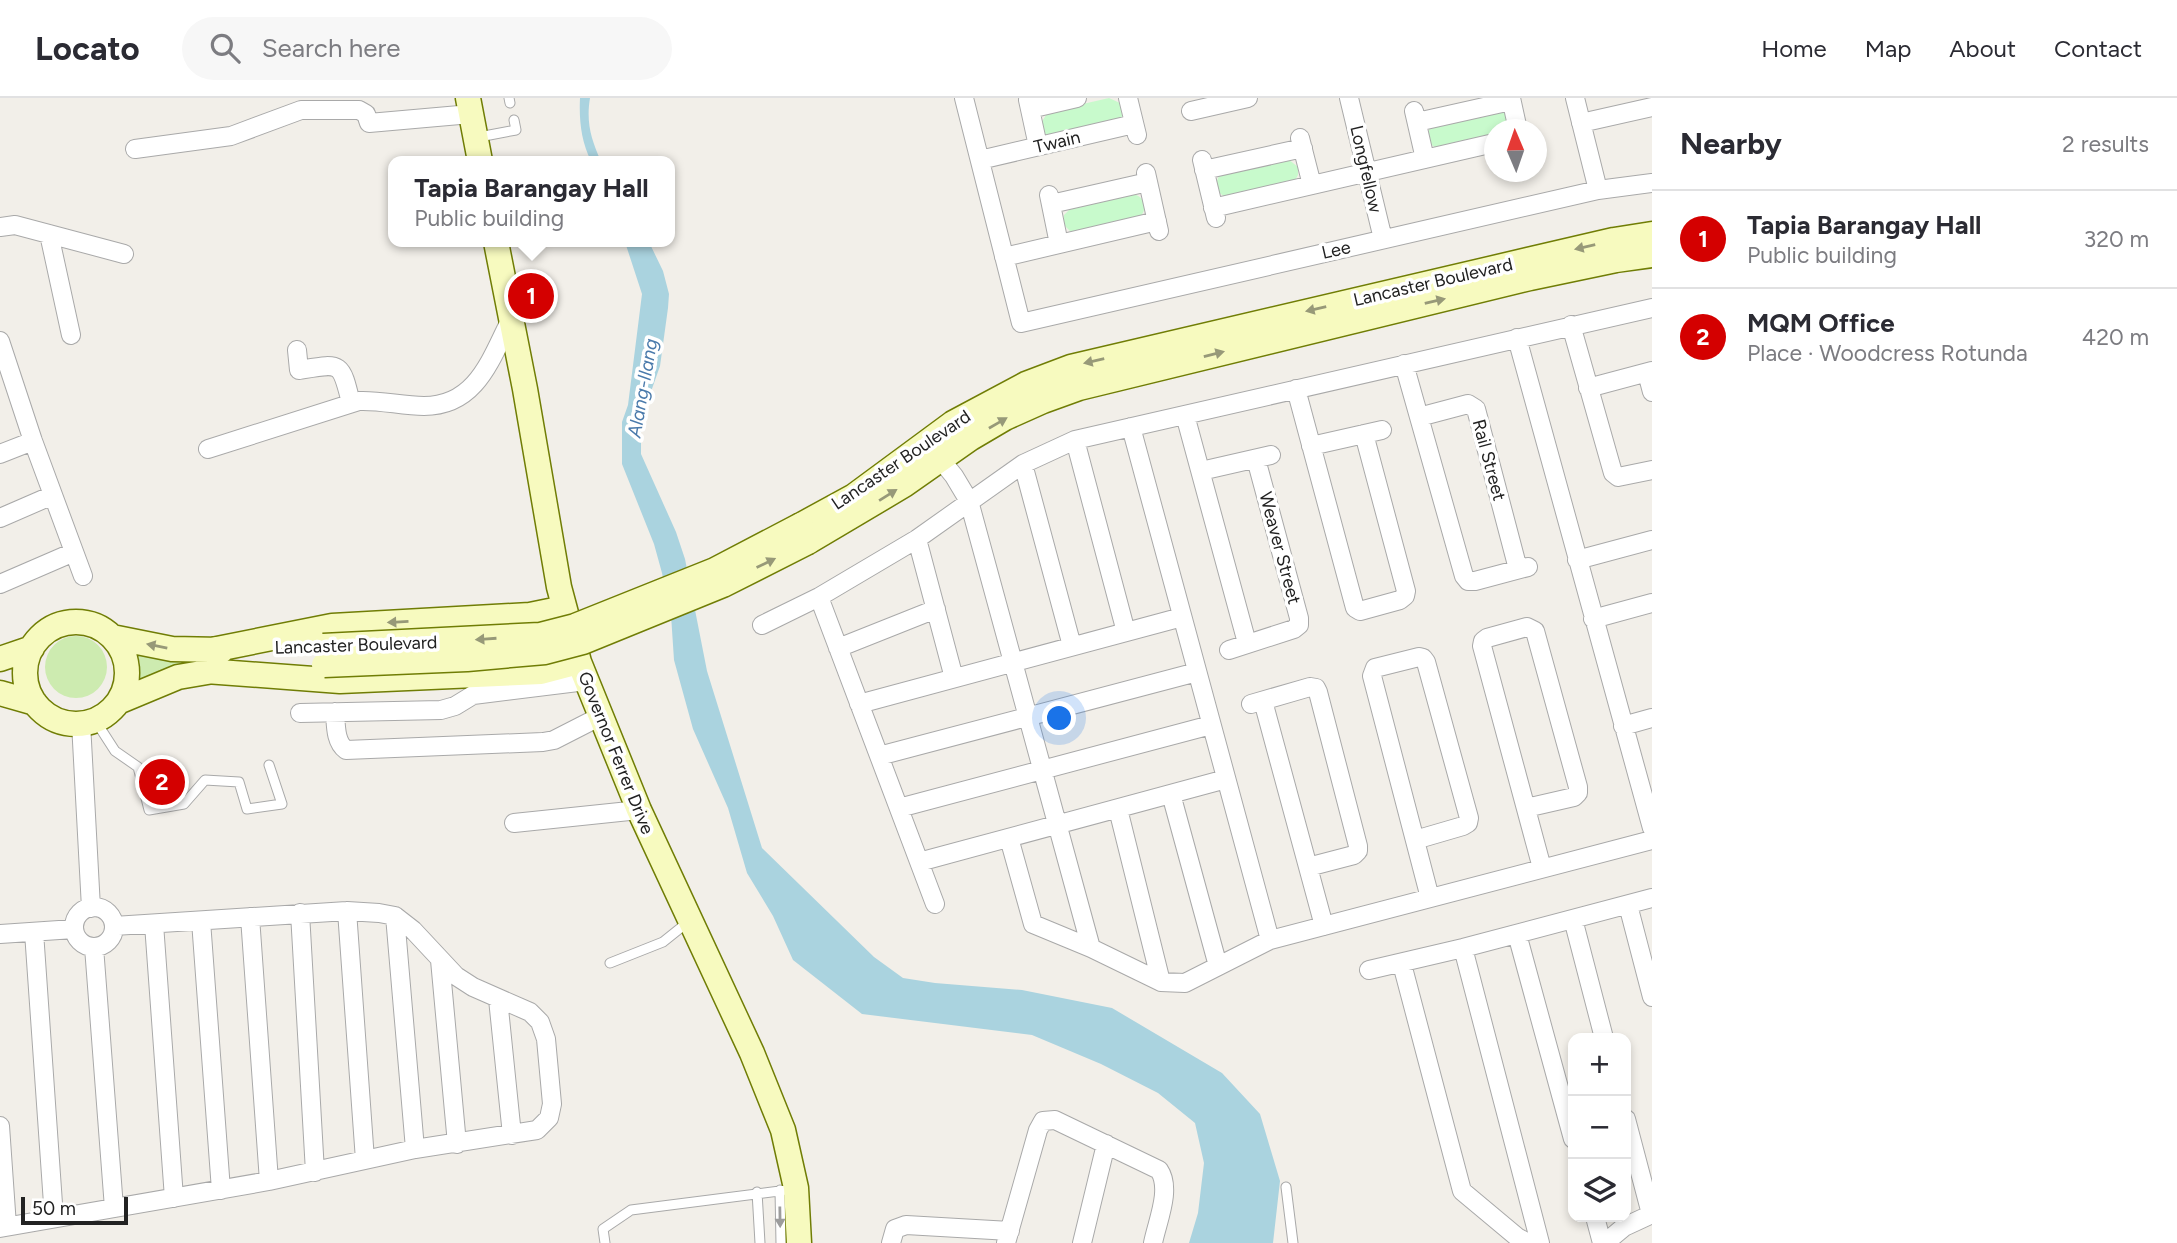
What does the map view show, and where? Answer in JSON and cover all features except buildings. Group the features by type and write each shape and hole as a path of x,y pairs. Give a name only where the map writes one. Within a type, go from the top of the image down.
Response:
{"main road":[{"name":"Lancaster Boulevard","path":"112,637 172,649 206,661 323,656 467,659 545,652 583,642 723,584 804,533 953,422 1026,384 1071,367 1614,240 1652,234"},
{"name":"Governor Ferrer Drive","path":"497,247 564,608 583,671 639,810 752,1053 783,1130 788,1189 799,1243"},
{"name":"Lancaster Boulevard","path":"804,533 848,520 1005,418 1079,388 1530,278 1652,255"},
{"path":"206,661 332,626 530,615 564,608"},
{"path":"71,622 90,624 112,637 122,651 127,668 126,685 118,702 104,715 88,721 58,720 36,703 31,695 26,666 32,648 44,634 61,624 71,622"},
{"path":"0,659 32,648"},
{"name":"Lancaster Boulevard","path":"118,702 178,677 206,661"},
{"path":"206,661 340,681 583,671"},
{"path":"0,693 36,703"}],"street":[{"path":"964,98 1004,257 1059,244 1158,227 1147,178 1050,200 1059,244"},
{"path":"1038,146 1029,104 1077,98"},
{"name":"Twain","path":"980,160 1038,146 1135,130 1128,98"},
{"path":"1190,111 1248,98"},
{"name":"Longfellow","path":"1349,98 1382,239"},
{"path":"1576,98 1598,190"},
{"path":"1426,159 1415,116 1511,99 1516,119"},
{"path":"1581,123 1641,105"},
{"path":"135,149 231,136 288,113 313,108 359,110 366,114 369,123 474,128"},
{"path":"1312,185 1301,142 1203,165 1215,213 1312,185 1484,145"},
{"name":"Lee","path":"1004,257 1021,323 1598,190 1652,183"},
{"path":"0,227 15,225 124,254"},
{"path":"49,234 71,335"},
{"path":"762,625 819,597 917,539 1023,464 1075,440 1652,308"},
{"path":"208,449 351,403 376,400 426,406 439,405 464,396 482,376 511,319"},
{"path":"1571,325 1613,472 1618,477 1624,477 1652,470"},
{"path":"1517,338 1652,828"},
{"path":"0,341 7,387 33,441 83,576"},
{"path":"297,350 299,370 328,365 339,368 344,374 351,403"},
{"name":"Rail Street","path":"1404,364 1419,417 1464,576 1468,581 1475,581 1523,568 1476,410 1468,404 1419,417"},
{"path":"1588,388 1650,372 1652,392"},
{"path":"1296,389 1311,446 1355,608 1366,610 1400,600 1406,591 1373,432 1311,446"},
{"path":"1185,415 1247,643"},
{"path":"1131,427 1270,940"},
{"path":"1075,440 1126,632"},
{"path":"0,454 33,441"},
{"name":"Weaver Street","path":"1202,471 1263,457 1299,618 1299,625 1294,629 1229,650"},
{"path":"941,460 969,501 1091,948"},
{"path":"1023,464 1072,646"},
{"path":"0,518 53,495"},
{"path":"917,539 954,678"},
{"path":"1577,560 1652,540"},
{"path":"0,584 74,552"},
{"path":"819,597 935,904"},
{"path":"838,648 936,609"},
{"path":"1593,619 1650,609"},
{"path":"859,704 1182,617"},
{"path":"1526,808 1574,797 1578,793 1535,631 1527,627 1487,638 1483,640 1482,646 1542,868"},
{"path":"1415,840 1463,826 1468,823 1469,818 1426,662 1419,657 1375,668 1372,676 1430,898"},
{"path":"300,713 441,710 455,706 473,695 583,671"},
{"path":"879,756 1197,671"},
{"path":"1308,867 1354,855 1359,846 1318,692 1316,688 1310,687 1257,702 1324,926"},
{"path":"335,712 338,740 340,746 346,750 543,742 554,740 601,716"},
{"path":"1623,726 1652,719"},
{"path":"88,721 91,908"},
{"path":"899,808 1212,724"},
{"path":"919,862 1226,779"},
{"path":"1171,794 1218,966"},
{"path":"1118,809 1161,982"},
{"path":"514,823 639,810"},
{"path":"1009,838 1033,924 1161,982 1185,984 1270,940 1652,839"},
{"path":"1369,970 1402,964 1652,898"},
{"path":"1628,905 1652,997"},
{"path":"91,908 107,912 114,926 106,943 94,947 83,943 74,929 80,913 91,908"},
{"path":"0,1126 3,1227 269,1181 415,1149 512,1135 537,1130 549,1118 552,1104 546,1039 540,1023 530,1012 473,987 456,976 413,930 395,916 347,911 114,926"},
{"path":"347,911 365,1160"},
{"path":"300,914 315,1172"},
{"path":"395,916 415,1149"},
{"path":"250,917 269,1181"},
{"path":"1573,919 1604,1033"},
{"path":"201,921 220,1190"},
{"path":"154,924 174,1198"},
{"path":"0,934 74,929"},
{"path":"34,932 54,1218"},
{"path":"1517,934 1568,1121"},
{"path":"94,947 114,1208"},
{"path":"1463,948 1540,1243"},
{"path":"440,960 457,1144"},
{"path":"1402,964 1462,1191 1528,1243"},
{"path":"498,999 512,1135"},
{"path":"891,1243 895,1229 906,1226 936,1235 1008,1237 1038,1130 1043,1121 1055,1119 1158,1170 1164,1178 1165,1189 1153,1243"},
{"path":"1597,1222 1604,1243 1624,1227 1652,1214 1631,1137"},
{"path":"1082,1243 1106,1144"}],"lane":[{"path":"474,128 516,130 514,120"},
{"path":"88,721 115,751 138,767 149,810 184,804 205,780 239,782 247,809 282,804 269,765"},
{"path":"610,963 663,943 690,920"},
{"path":"1286,1187 1293,1243"},
{"path":"605,1243 603,1229 631,1210 788,1189 781,1243"},
{"path":"757,1192 760,1243"}],"green space":[{"path":"1109,98 1120,103 1123,115 1121,118 1050,137 1043,132 1041,123 1048,112"},
{"path":"1504,111 1508,119 1484,119 1484,138 1436,148 1429,143 1427,134 1431,126"},
{"path":"1288,159 1298,167 1294,182 1225,197 1218,192 1216,183 1219,176"},
{"path":"1131,194 1144,202 1140,217 1072,233 1063,224 1064,215 1070,209"},
{"path":"70,636 82,636 98,645 105,655 105,679 98,689 82,698 70,698 59,693 50,684 45,673 45,661 50,650 59,641"},
{"path":"137,654 202,662 139,679 140,663"}],"water":[{"path":"580,98 590,98 590,130 599,156 589,156 580,122"},
{"name":"Alang-Ilang","path":"627,247 651,247 663,271 669,294 660,366 647,403 641,432 641,454 676,532 685,559 707,671 762,848 874,957 903,978 1022,990 1112,1008 1222,1073 1260,1114 1280,1181 1273,1243 1189,1243 1198,1213 1204,1163 1195,1123 1158,1093 1101,1064 1032,1035 862,1014 793,960 773,916 747,873 728,808 693,729 674,660 671,615 662,573 654,544 622,464 622,422 628,405 642,294"}],"place":[{"name":"Tapia Barangay Hall","path":"531,296"},
{"name":"MQM Office","path":"162,782"}]}
